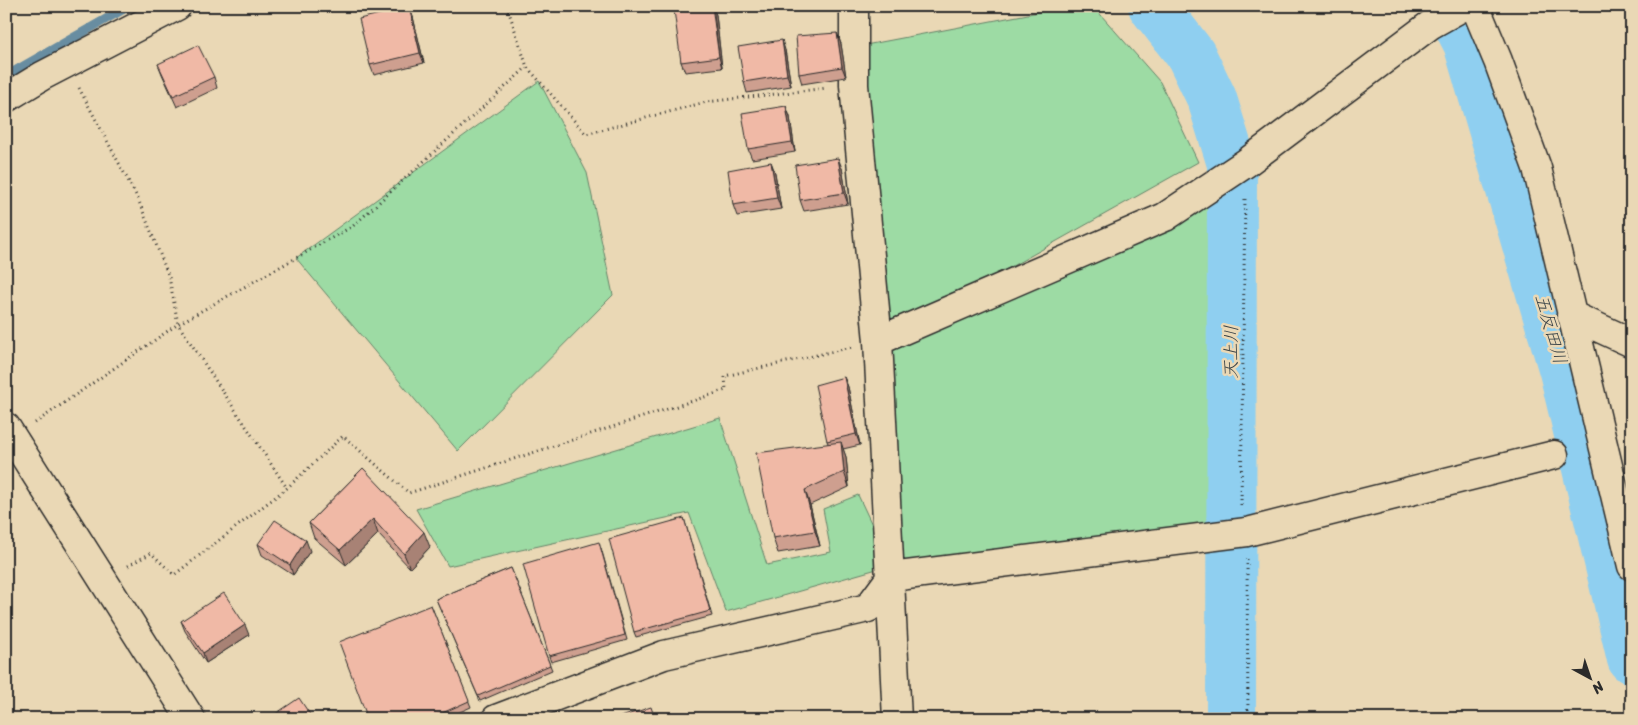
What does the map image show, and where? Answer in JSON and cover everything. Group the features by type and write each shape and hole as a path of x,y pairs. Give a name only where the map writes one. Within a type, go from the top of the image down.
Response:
{"street":[{"path":"6,98 66,63 176,6"},
{"path":"854,6 854,85 878,341 897,719"},
{"path":"1475,6 1498,61 1537,168 1632,566"},
{"path":"878,341 1165,217 1236,169 1430,25 1456,11"},
{"path":"1572,316 1632,343"},
{"path":"10,433 191,719"},
{"path":"496,719 664,655 868,608 891,577 1237,533 1554,455"}],"path":[{"path":"507,6 527,67 586,134 706,102 854,85"},
{"path":"66,63 138,199 169,277 178,324 287,488"},
{"path":"10,433 178,324 353,226 527,67"},
{"path":"1236,169 1241,522 1237,533 1248,719"},
{"path":"104,580 151,553 174,575 287,488 342,436 409,493 726,390 725,376 878,341"}],"green space":[{"path":"1070,6 1093,6 1160,82 1198,162 884,338 1214,197 1212,522 891,565 726,612 689,513 448,566 416,509 720,418 767,565 831,552 823,509 858,495 890,563 855,47"},
{"path":"539,81 587,173 613,295 458,451 296,258"}],"building":[{"path":"712,6 719,57 681,62 674,10"},
{"path":"409,7 420,53 370,65 359,19"},
{"path":"837,33 842,67 799,74 796,36"},
{"path":"782,40 787,75 744,82 738,47"},
{"path":"198,45 214,77 173,96 158,64"},
{"path":"786,106 792,142 748,149 742,113"},
{"path":"838,158 844,193 800,200 795,165"},
{"path":"771,162 777,198 733,205 728,170"},
{"path":"844,377 856,434 827,441 815,385"},
{"path":"841,442 844,472 805,490 815,531 773,538 756,453"},
{"path":"363,468 424,532 404,554 373,519 340,550 309,523"},
{"path":"684,518 710,611 634,632 609,539"},
{"path":"275,520 306,540 290,565 258,544"},
{"path":"599,542 625,635 549,656 523,564"},
{"path":"511,568 550,665 478,696 436,599"},
{"path":"224,593 245,625 203,653 181,621"},
{"path":"431,605 469,701 429,719 368,719 339,642"},
{"path":"299,698 313,719 268,719"},
{"path":"651,707 655,719 615,719"},
{"path":"546,713 549,719 533,719"}],"waterway":[{"path":"6,76 129,6"},
{"name":"天上川","path":"1153,6 1191,55 1212,99 1232,164 1231,719"},
{"name":"五反田川","path":"1449,6 1468,43 1564,371 1632,659"}]}
